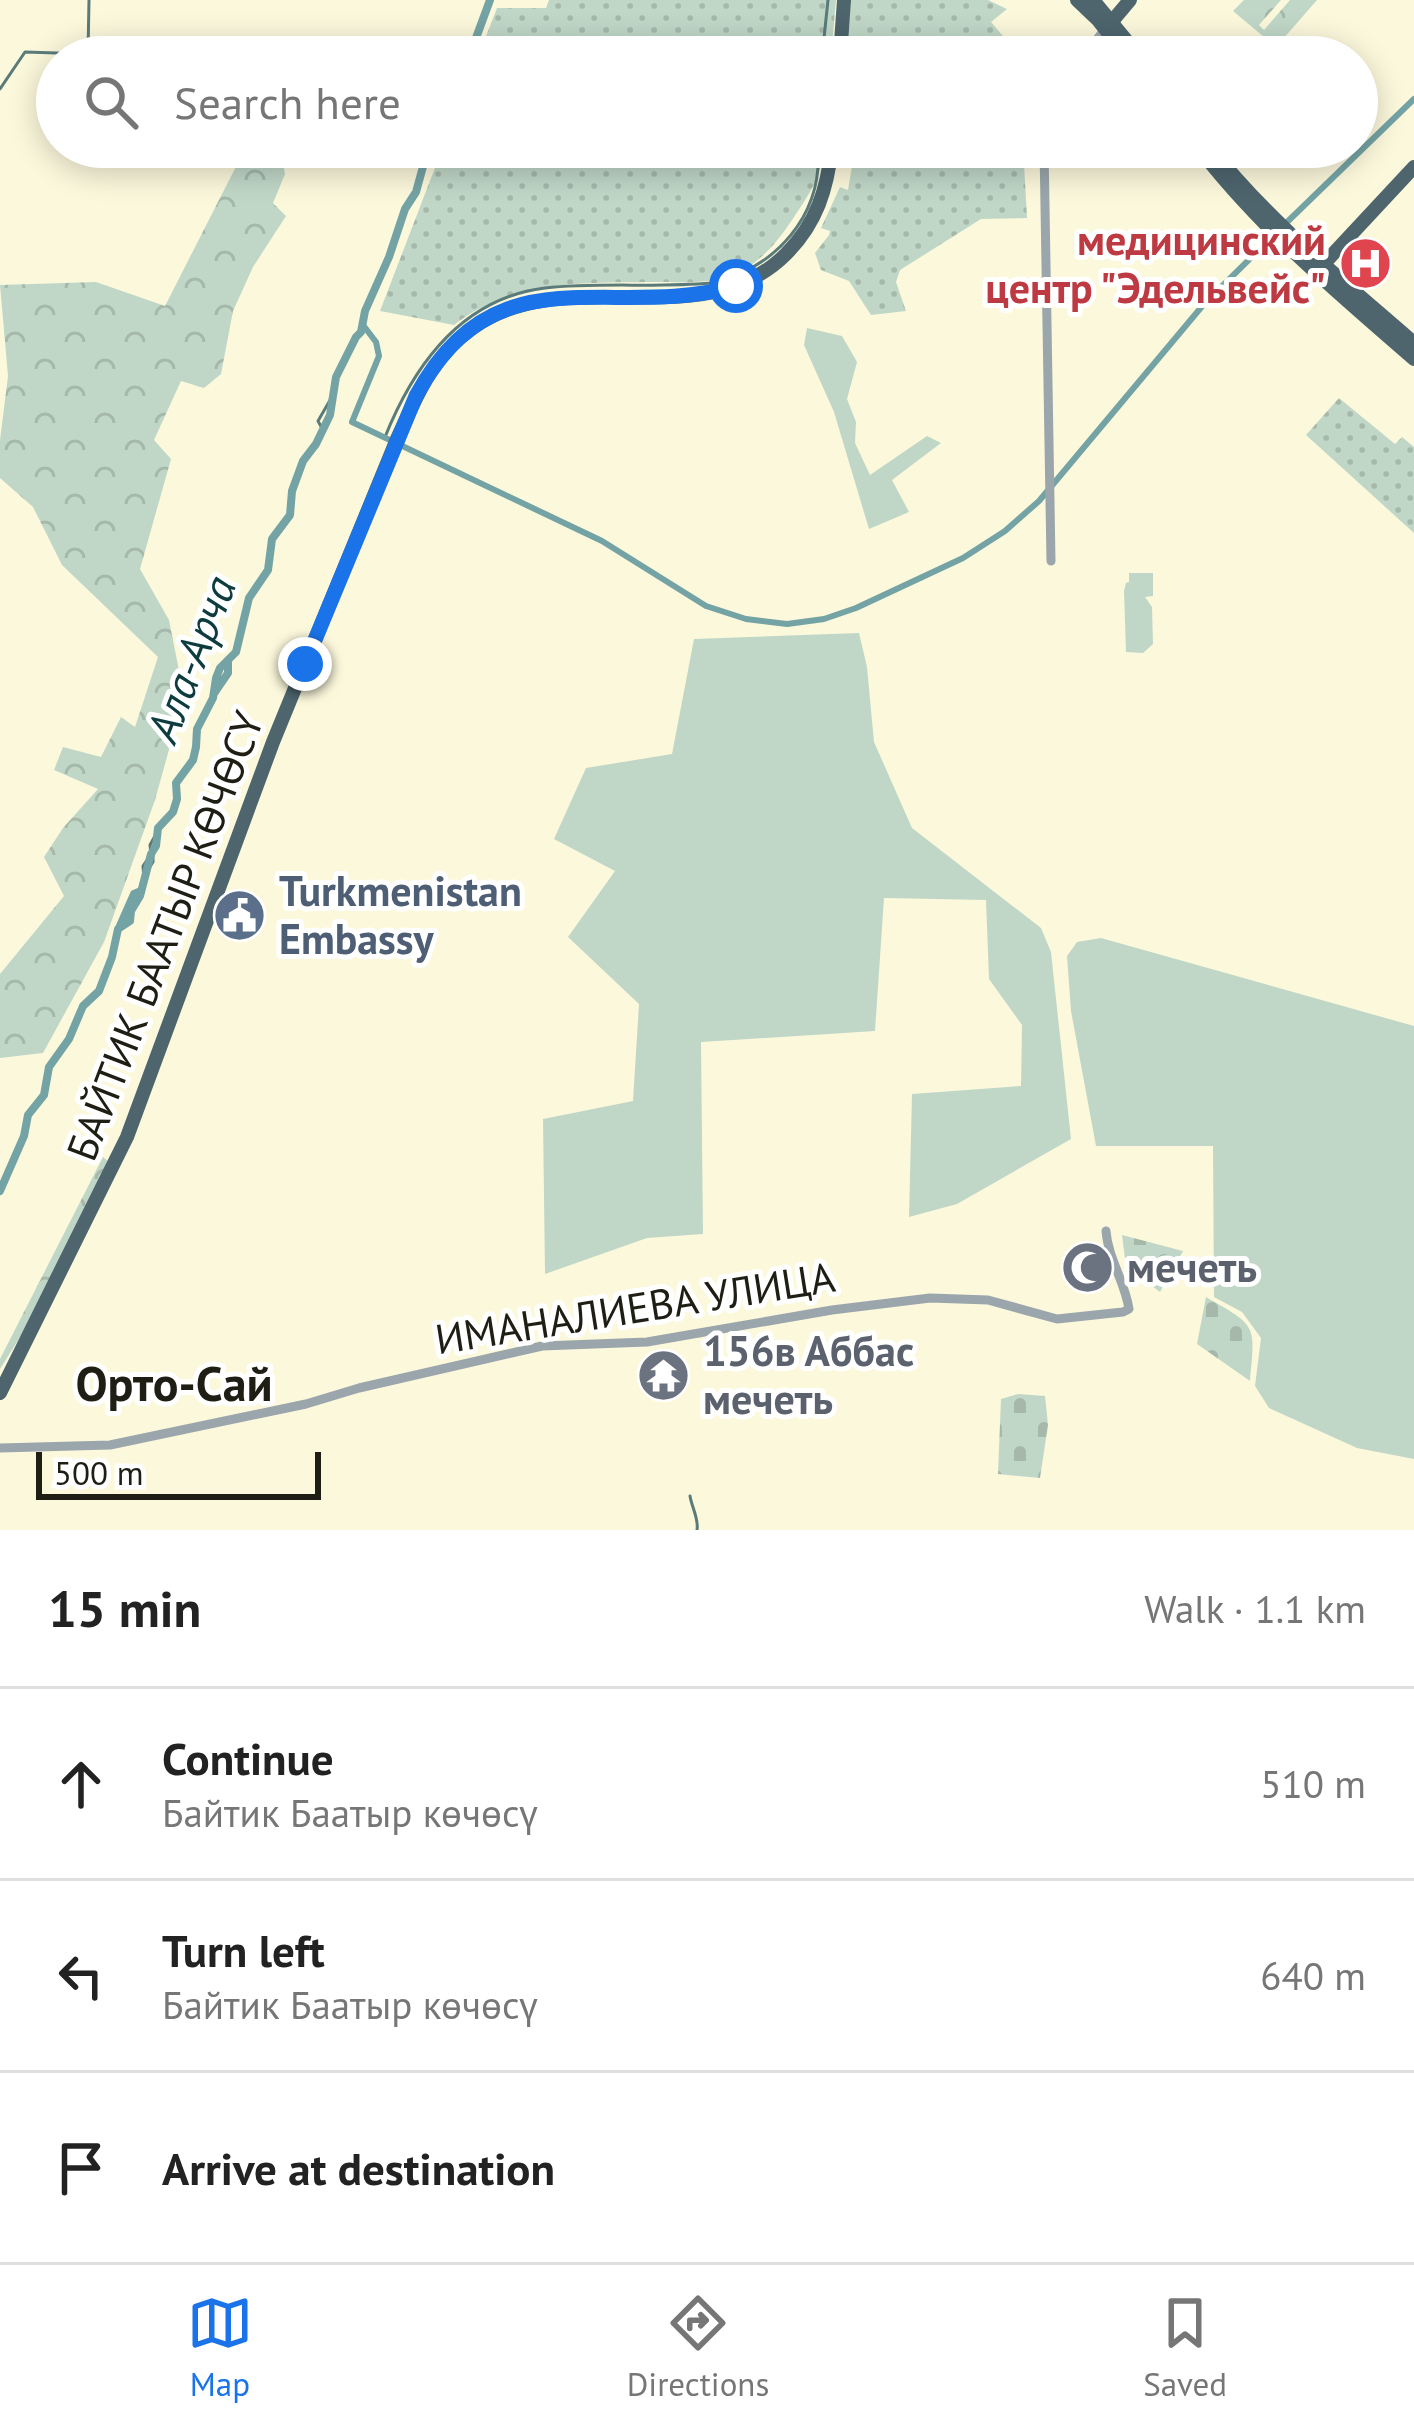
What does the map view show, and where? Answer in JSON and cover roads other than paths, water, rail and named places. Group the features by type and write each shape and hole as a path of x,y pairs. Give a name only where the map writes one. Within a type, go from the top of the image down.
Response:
{"main road":[{"path":"841,36 844,0"},
{"path":"1077,0 1108,17"},
{"path":"1093,0 1108,17"},
{"path":"1108,17 1130,0"},
{"path":"1319,268 1414,167"},
{"name":"БАЙТИК БААТЫР КӨЧӨСҮ","path":"0,1393 128,1137 273,742 396,442 439,359 476,325 506,309 557,297 707,293 763,274 812,221 829,168"},
{"path":"1214,168 1414,359"},
{"path":"1228,168 1279,229"},
{"path":"1319,268 1414,343"}],"street":[{"path":"1042,168 1051,561"},
{"name":"ИМАНАЛИЕВА УЛИЦА","path":"0,1448 110,1445 306,1404 542,1346 647,1342 930,1298 988,1300 1057,1318 1123,1312 1129,1309 1127,1299 1106,1231"}],"waterway":[{"path":"88,36 89,0"},
{"name":"Ала-Арча","path":"477,36 490,0"},
{"path":"824,36 828,0"},
{"path":"0,89 25,52 36,52"},
{"path":"1378,134 1414,99"},
{"name":"Ала-Арча","path":"0,1191 28,1115 44,1095 49,1067 69,1039 83,1006 99,991 118,929 130,921 158,828 173,812 176,783 193,760 197,729 213,698 216,678 236,652 249,598 268,570 272,539 290,515 292,491 303,461 330,415 336,377 361,332 365,311 423,168"},
{"path":"385,437 426,361 445,339 489,305 545,288 711,283 734,276 775,252 791,235 813,195 818,168"},
{"path":"1283,226 1343,168"},
{"path":"363,325 376,342 379,356 352,422 602,541 706,606 746,619 787,624 856,608 963,558 1005,531 1039,501 1204,304 1274,235"},
{"path":"323,430 318,421 333,395"},
{"path":"215,692 228,673 228,663"},
{"name":"Ала-Арча","path":"219,671 220,685"},
{"name":"Ала-Арча","path":"144,879 143,866 156,834"},
{"name":"Ала-Арча","path":"146,873 153,852"},
{"path":"119,928 134,894 141,891"},
{"path":"690,1496 697,1530"}],"place":[{"name":"медицинский центр \"Эдельвейс\"","path":"1365,264"},
{"name":"Turkmenistan Embassy","path":"240,915"},
{"name":"мечеть","path":"1088,1267"},
{"name":"156в Аббас мечеть","path":"664,1375"}],"district":[{"name":"Орто-Сай","path":"174,1384"}]}
